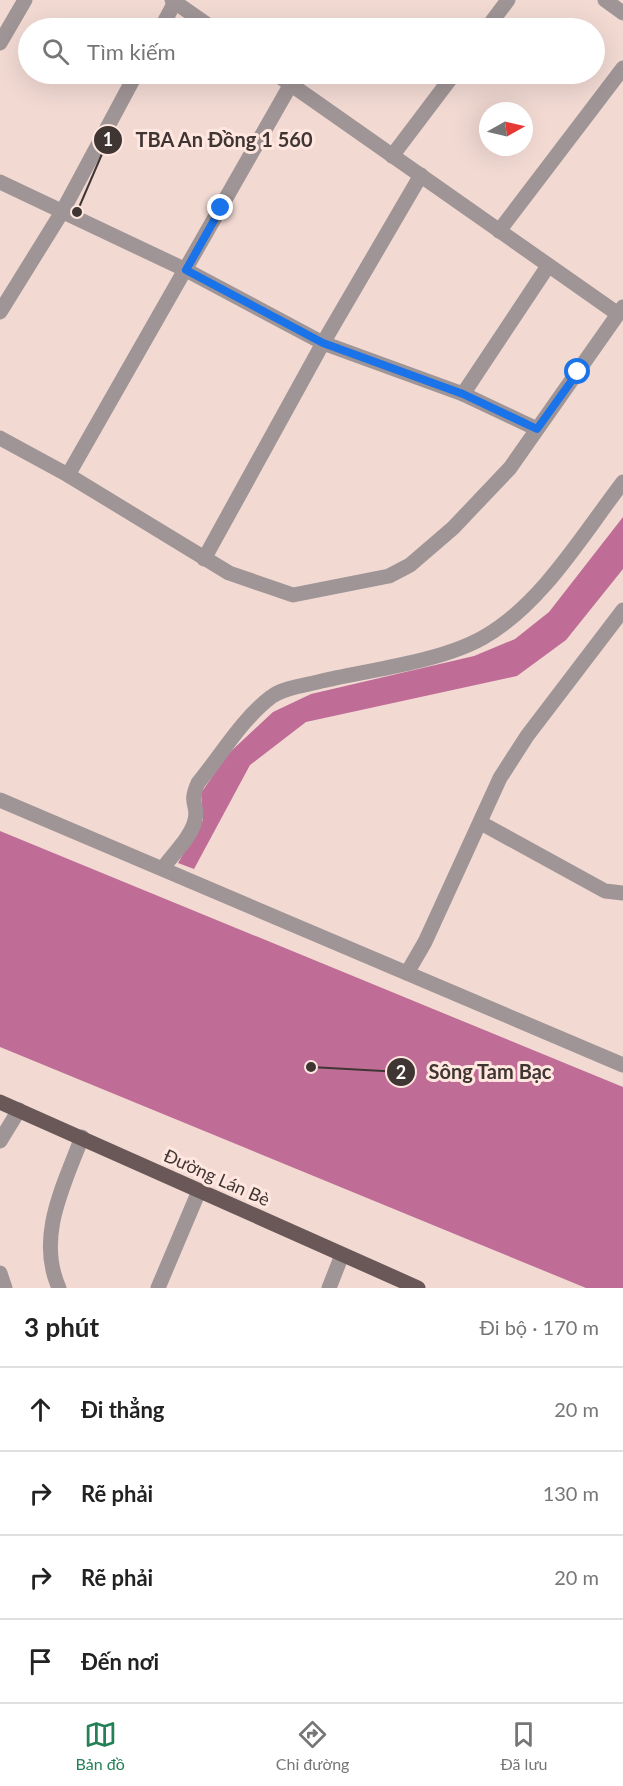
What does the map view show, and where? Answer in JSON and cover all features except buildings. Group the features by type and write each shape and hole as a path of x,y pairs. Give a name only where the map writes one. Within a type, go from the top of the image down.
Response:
{"main road":[{"name":"Đường Lán Bè","path":"0,1102 418,1288"}],"street":[{"path":"0,43 25,0"},
{"path":"494,18 508,0"},
{"path":"165,18 173,1 198,18"},
{"path":"499,231 623,68"},
{"path":"0,312 62,212 131,84"},
{"path":"0,438 229,573 293,595 389,576 410,565 453,528 510,468 620,311 548,266 291,84 68,476"},
{"path":"393,156 447,84"},
{"path":"204,559 323,343 421,176"},
{"path":"0,182 186,270 323,343 463,394 537,429"},
{"path":"463,394 548,266"},
{"path":"163,868 195,824 197,815 192,796 198,783 252,714 273,695 335,678 382,669 459,648 482,638 513,617 532,599 623,483"},
{"path":"407,973 425,942 500,778 527,736 623,610"},
{"path":"0,800 623,1065"},
{"path":"481,823 604,891 623,893"},
{"path":"0,1142 19,1110"},
{"path":"59,1288 50,1254 51,1221 82,1137"},
{"path":"158,1288 200,1191"},
{"path":"329,1288 342,1255"},
{"path":"0,1273 5,1288"}],"shaded area":[{"path":"623,517 623,569 566,640 517,676 306,722 250,765 194,869 178,863 203,820 201,793 228,754 273,712 311,694 474,656 515,639 549,612"},
{"path":"0,831 623,1087 623,1288 586,1288 0,1047"}],"place":[{"name":"TBA An Đồng 1 560","path":"77,212"},
{"name":"Sông Tam Bạc","path":"311,1067"}],"route":[{"path":"221,208 186,270 323,343 463,394 537,429 578,372"}]}
